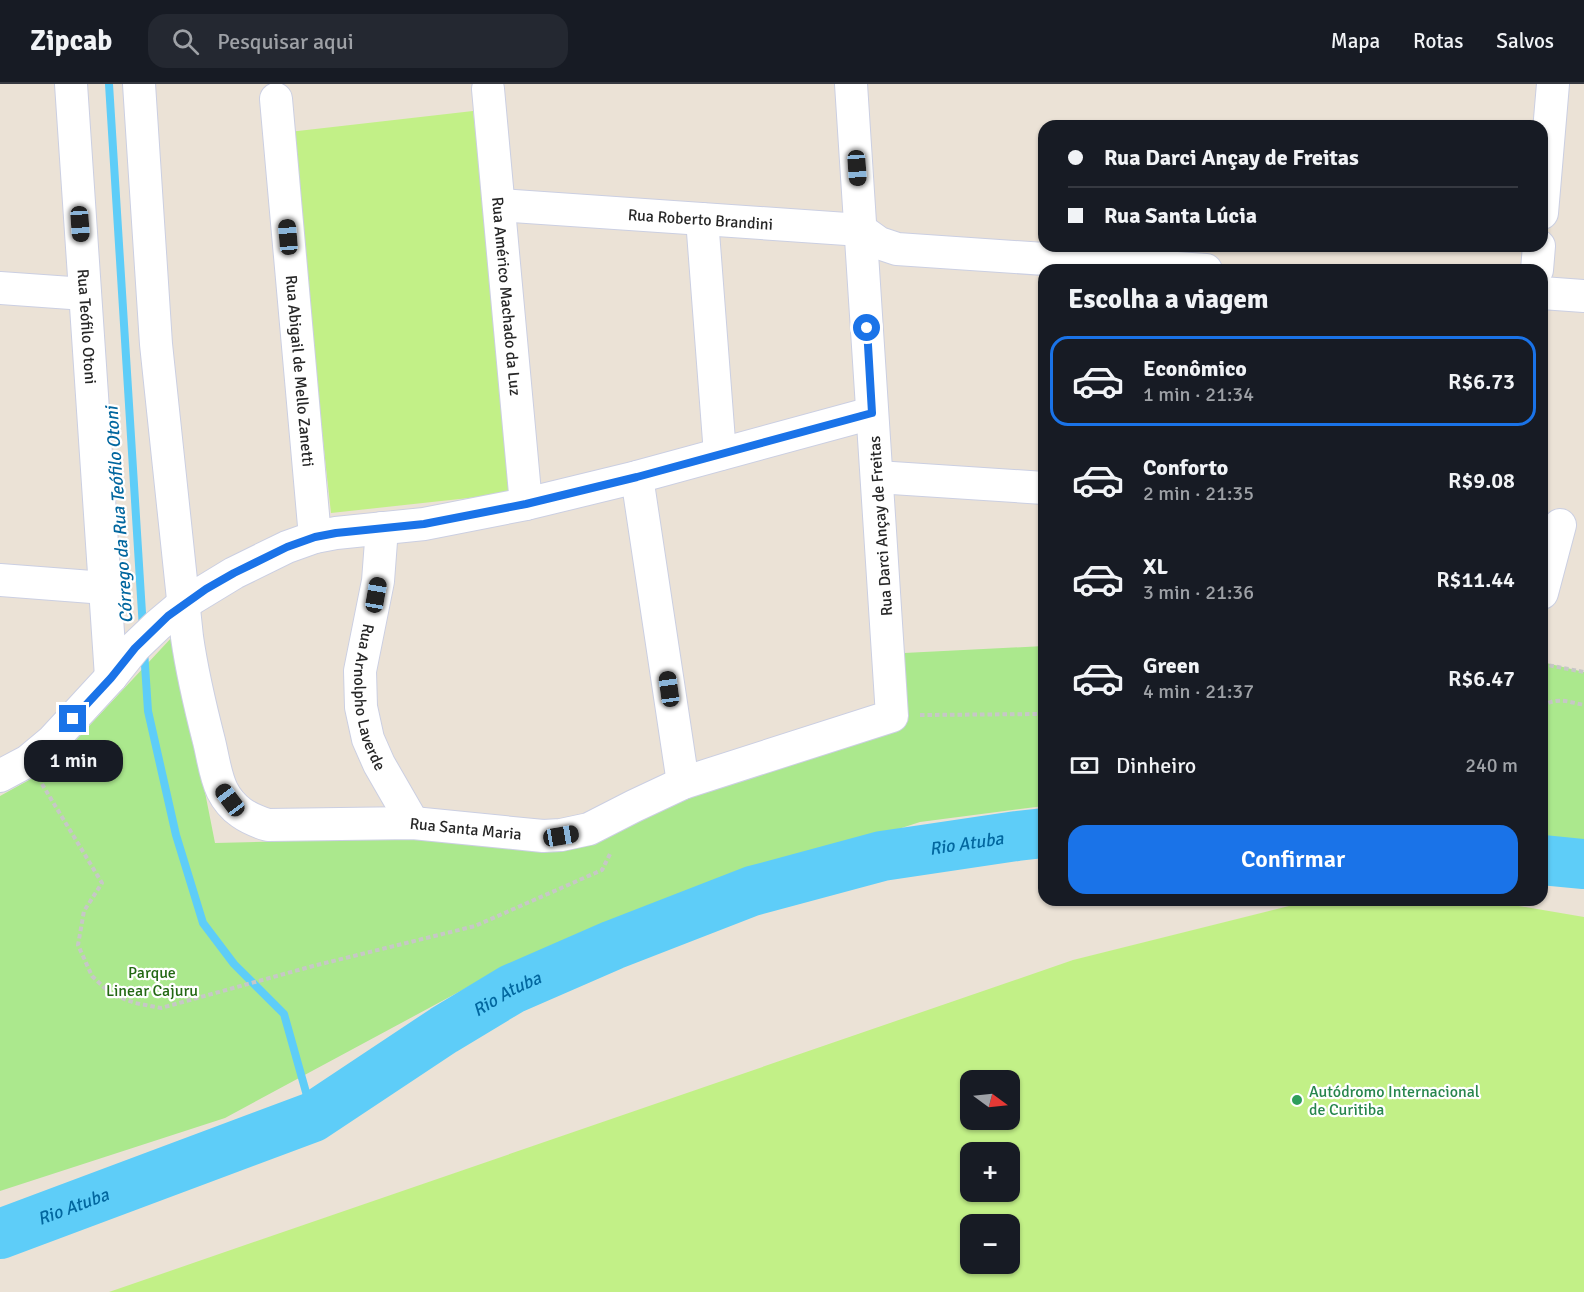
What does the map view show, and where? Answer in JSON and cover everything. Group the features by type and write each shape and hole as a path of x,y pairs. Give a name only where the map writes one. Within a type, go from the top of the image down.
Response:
{"street":[{"name":"Rua Teófilo Otoni","path":"71,84 111,678"},
{"path":"139,84 156,344 183,604"},
{"name":"Rua Darci Ançay de Freitas","path":"851,84 892,716"},
{"path":"1548,143 1553,84"},
{"name":"Rua Américo Machado da Luz","path":"488,89 526,504"},
{"name":"Rua Abigail de Mello Zanetti","path":"276,99 315,537"},
{"name":"Rua Roberto Brandini","path":"499,205 861,230 879,243 897,249 1118,264"},
{"path":"702,219 720,454"},
{"path":"864,285 871,268 883,255 897,249"},
{"path":"0,288 85,294"},
{"path":"1548,293 1584,296"},
{"path":"0,776 14,760 52,741 143,640 183,604 234,573 287,547 315,537 433,522 526,504 637,477 872,413"},
{"path":"637,477 683,783"},
{"path":"877,477 1038,488"},
{"path":"1548,573 1562,525"},
{"name":"Rua Arnolpho Laverde","path":"382,528 378,581 360,671 361,707 368,739 379,764 413,823"},
{"path":"0,580 105,588"},
{"name":"Rua Santa Maria","path":"183,604 194,683 222,791 237,810 251,820 268,825 413,823 561,836 589,829 683,783 892,716"}],"path":[{"path":"1548,665 1584,672"},
{"path":"1548,704 1556,700 1584,705"},
{"path":"892,716 1038,714"},
{"path":"14,760 102,883 84,911 78,945 92,976 111,994 135,1003 161,1008 313,966 475,926 602,870 613,848"}],"green space":[{"path":"473,111 515,493 331,513 289,132"},
{"name":"Parque Linear Cajuru","path":"174,635 215,843 408,838 549,851 686,797 903,727 904,653 1038,646 1038,807 920,822 584,931 481,980 225,1118 0,1191 0,796 49,769"},
{"path":"1548,663 1584,672 1584,842 1548,837"},
{"name":"Autódromo Internacional de Curitiba","path":"1289,906 1519,906 1584,917 1584,1292 109,1292 1073,960"}],"waterway":[{"name":"Córrego da Rua Teófilo Otoni","path":"109,84 143,629"},
{"name":"Córrego da Rua Teófilo Otoni","path":"144,650 148,711 176,835 203,923 234,964 284,1014 313,1117"},
{"name":"Rio Atuba","path":"0,1234 313,1117 444,1030 512,989 613,945 752,891 882,856 1038,834"},
{"name":"Rio Atuba","path":"1548,861 1584,864"}],"place":[{"name":"Autódromo Internacional de Curitiba","path":"1297,1100"}],"route":[{"path":"73,719 135,648 168,616 206,589 287,547 315,537 336,533 424,524 526,504 637,477 872,413 867,328"}]}
